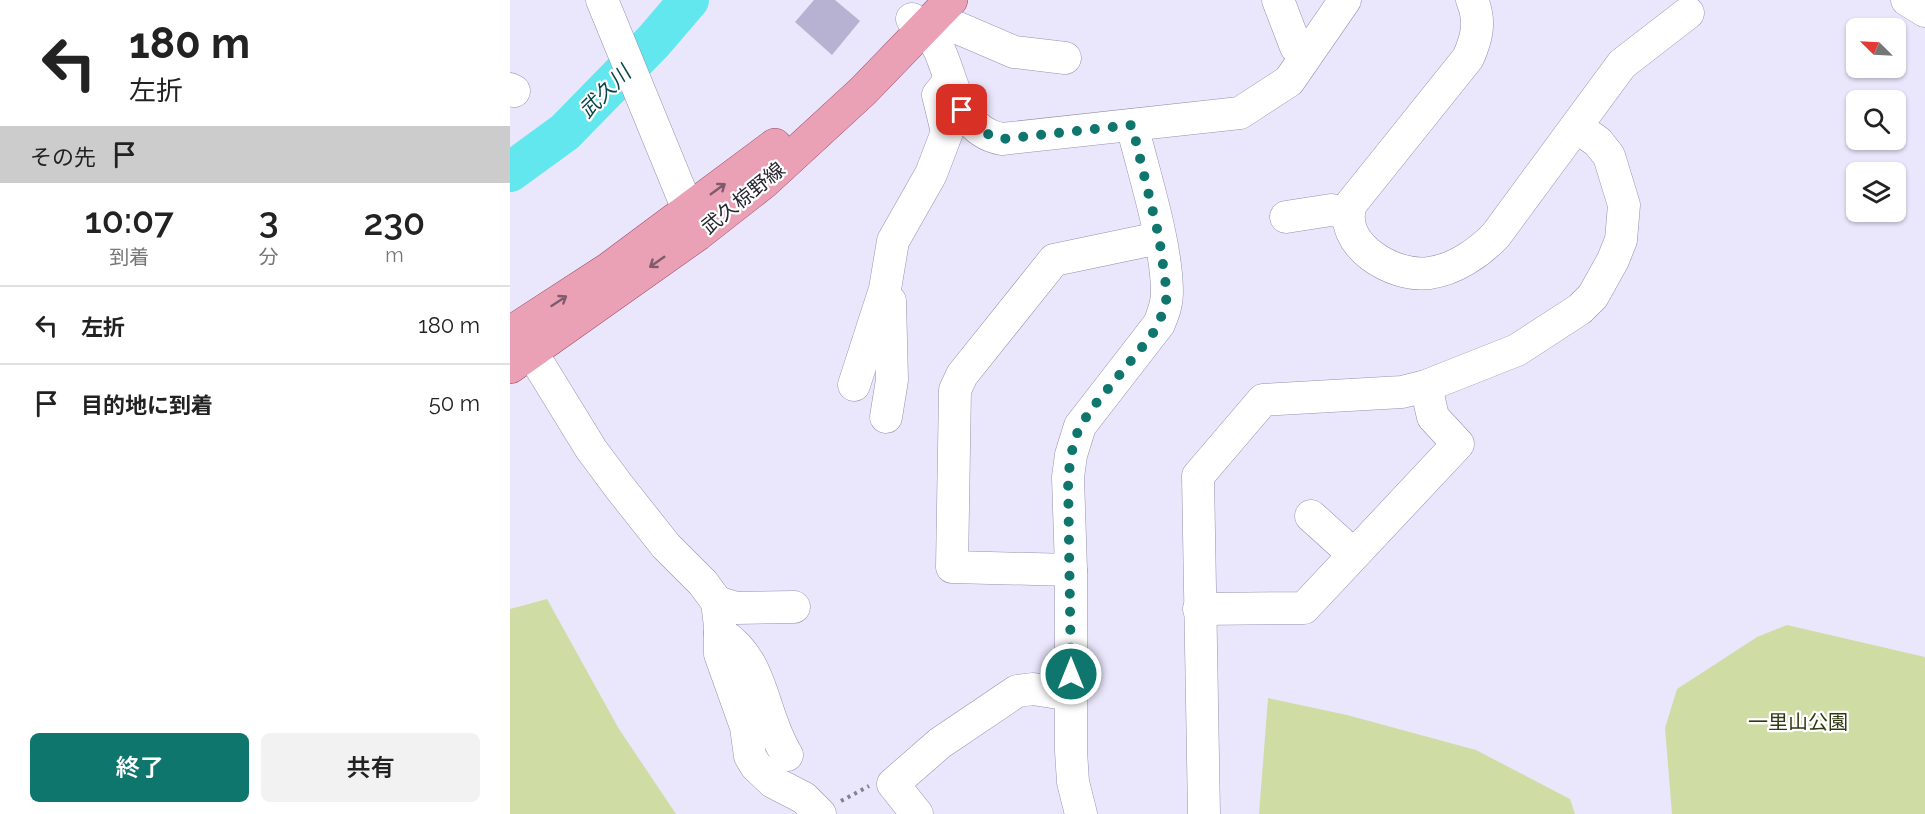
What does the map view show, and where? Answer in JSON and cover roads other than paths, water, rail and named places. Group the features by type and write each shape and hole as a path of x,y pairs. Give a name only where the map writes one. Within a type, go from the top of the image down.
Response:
{"main road":[{"name":"武久椋野線","path":"516,346 692,222 764,183 863,92 922,16 951,0"}],"street":[{"path":"602,0 692,222"},
{"path":"1278,0 1296,47 1305,56"},
{"path":"922,16 937,45 962,110 992,137 1002,139 1240,113 1289,81 1345,0"},
{"path":"1472,0 1477,10 1478,29 1468,58 1351,204 1348,213 1350,224 1360,244 1380,261 1413,272 1429,273 1448,267 1483,249 1496,236 1622,64 1688,12"},
{"path":"1907,0 1925,10"},
{"path":"922,16 958,28 1014,52 1065,58"},
{"path":"886,417 892,380 889,273 893,241 931,174 944,144 947,132 938,95 950,80"},
{"path":"1082,814 1073,782 1071,695 1068,477 1074,439 1089,412 1152,335 1165,309 1167,293 1159,237 1132,125"},
{"path":"1204,814 1198,476 1263,400 1402,392 1425,386 1517,350 1566,320 1593,296 1605,277 1621,240 1624,205 1609,156 1598,142 1577,127"},
{"path":"1286,217 1331,210 1348,213"},
{"path":"1071,570 952,567 956,390 962,375 1054,260 1159,237"},
{"path":"854,385 889,273"},
{"path":"516,346 620,488 666,546 703,583 717,603 720,654 746,727 750,756 768,778 804,798 820,814"},
{"path":"1199,609 1304,608 1458,444 1434,417 1425,386"},
{"path":"1311,516 1353,554"},
{"path":"717,603 736,608 794,607"},
{"path":"720,633 739,647 752,666 762,689 765,706 777,739 786,755"},
{"path":"917,814 893,784 940,743 1017,691 1033,689 1071,695"}],"waterway":[{"name":"武久川","path":"510,172 565,132 653,42 689,0"}],"park label":[{"name":"一里山公園","path":"1798,722"}]}
